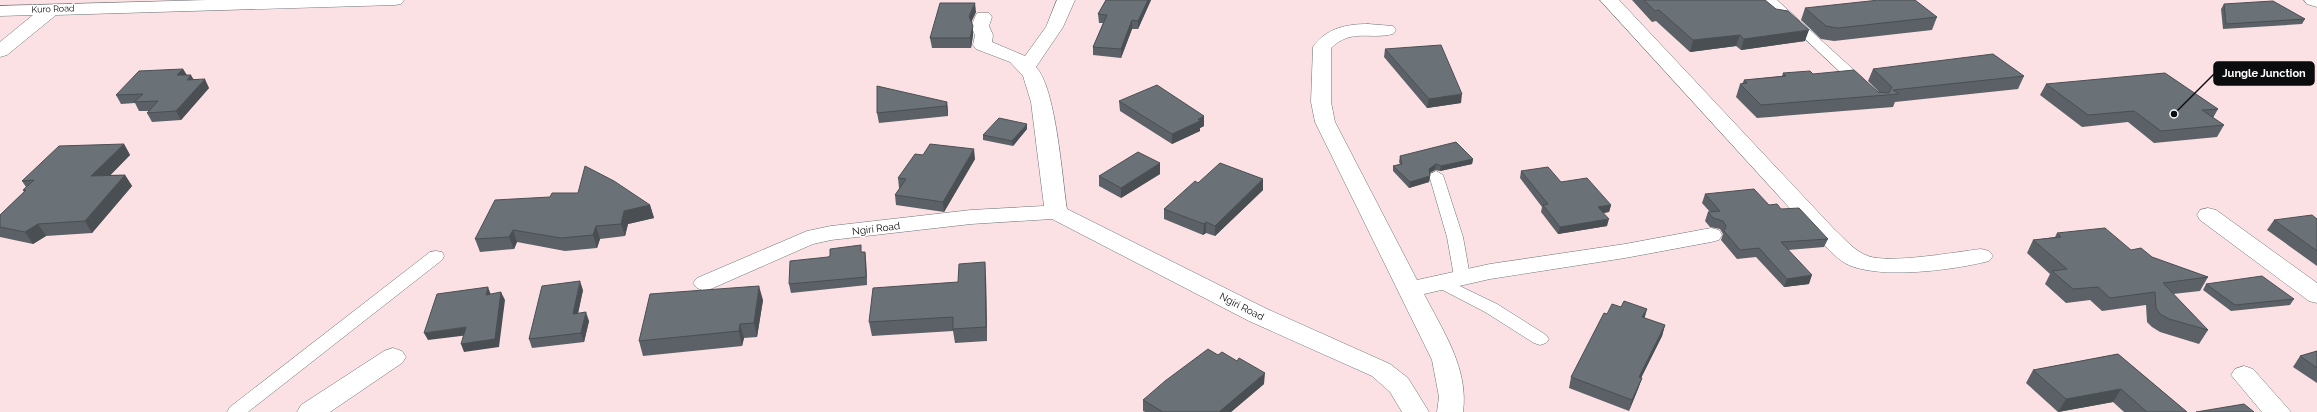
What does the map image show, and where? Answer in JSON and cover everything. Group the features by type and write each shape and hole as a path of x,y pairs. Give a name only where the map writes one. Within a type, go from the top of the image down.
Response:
{"street":[{"name":"Kuro Road","path":"0,11 134,4 395,0"},
{"path":"1026,67 1049,36 1063,12 1066,0"},
{"path":"1609,0 1826,234 1850,255 1860,261 1888,265 1981,256"},
{"path":"2313,0 2317,2"},
{"path":"0,51 52,9"},
{"path":"983,17 980,26 984,35 982,45 1017,58 1032,74 1042,102 1056,212"},
{"path":"1387,30 1344,31 1330,37 1322,47 1321,102 1326,122 1445,360 1452,397 1450,412"},
{"name":"Ngiri Road","path":"705,283 807,238 825,234 971,217 1056,212 1258,315 1381,370 1399,385 1416,412"},
{"path":"2208,215 2317,295"},
{"path":"1410,290 1462,276 1711,235"},
{"path":"310,412 392,357"},
{"path":"2244,375 2278,412"}],"lane":[{"path":"1770,0 1868,90"},
{"path":"1436,175 1455,237 1462,276"},
{"path":"236,412 436,256"},
{"path":"1439,281 1492,308 1540,339"}],"shaded area":[{"path":"0,0 2317,0 2317,412 0,412"}],"building":[{"path":"1106,0 1148,0 1138,21 1132,20 1121,49 1093,47 1107,15 1098,14"},
{"path":"1644,0 1765,0 1776,9 1788,11 1809,30 1744,39 1740,35 1693,40 1659,10 1655,11"},
{"path":"1879,0 1915,0 1937,17 1838,28 1826,26 1805,8"},
{"path":"2273,1 2305,19 2226,24 2224,4"},
{"path":"940,3 975,3 969,16 973,26 970,38 930,38"},
{"path":"1441,45 1462,94 1429,99 1385,49"},
{"path":"1993,54 2024,76 1893,90 1899,94 1761,105 1740,84 1747,83 1744,80 1786,76 1783,73 1810,71 1813,74 1854,70 1878,92 1889,93 1892,87 1873,69"},
{"path":"183,69 177,75 191,75 187,80 205,79 176,111 147,113 158,101 134,102 143,94 116,95 139,71"},
{"path":"2165,73 2218,109 2202,110 2224,125 2161,131 2134,111 2088,115 2046,84"},
{"path":"1157,85 1204,116 1198,119 1200,121 1172,134 1119,101"},
{"path":"877,86 947,102 946,106 877,113"},
{"path":"999,118 1027,124 1012,141 983,135"},
{"path":"1456,142 1473,159 1441,166 1436,164 1429,169 1430,176 1410,182 1393,166 1402,164 1400,156"},
{"path":"124,144 91,176 125,175 85,221 38,224 25,232 0,227 0,215 26,190 23,190 34,180 22,181 59,146"},
{"path":"930,144 974,149 943,202 895,195 906,179 898,178 915,154 923,155"},
{"path":"1138,152 1160,163 1121,188 1099,176"},
{"path":"1220,163 1263,179 1215,226 1206,222 1204,224 1164,209 1195,181 1198,183"},
{"path":"585,166 614,181 650,205 624,211 621,224 596,226 593,235 561,238 513,230 509,237 475,239 495,200 550,197 552,193 578,193"},
{"path":"1548,167 1561,182 1587,178 1611,205 1598,207 1609,219 1560,227 1543,205 1548,204 1521,171"},
{"path":"1754,189 1769,205 1777,204 1781,209 1799,208 1828,239 1781,242 1812,275 1787,279 1759,248 1740,250 1724,231 1726,226 1723,221 1713,218 1708,212 1720,211 1705,194"},
{"path":"2312,215 2317,219 2317,251 2274,220"},
{"path":"2105,228 2131,250 2141,248 2152,257 2208,277 2163,283 2208,330 2169,319 2160,314 2156,308 2155,292 2110,298 2098,287 2073,289 2052,271 2067,269 2033,240 2061,237 2057,233"},
{"path":"861,245 861,252 865,252 866,277 789,284 790,261 828,257 830,256 830,249"},
{"path":"985,262 986,327 953,329 953,317 869,322 873,288 958,282 959,264"},
{"path":"2262,276 2294,299 2235,305 2206,284"},
{"path":"580,281 573,314 586,312 581,333 529,339 542,286"},
{"path":"759,286 754,323 740,324 739,331 639,341 650,294"},
{"path":"488,287 486,295 501,292 495,339 461,344 466,327 424,333 437,294"},
{"path":"1624,301 1647,309 1642,317 1665,325 1639,377 1642,378 1632,400 1571,377 1604,313 1607,314 1612,304 1621,307"},
{"path":"1208,349 1218,355 1222,352 1237,361 1239,358 1265,373 1219,412 1163,412 1143,400 1165,381"},
{"path":"2317,351 2317,368 2300,356"},
{"path":"2118,354 2187,412 2147,412 2121,389 2066,399 2033,370"},
{"path":"2244,404 2254,412 2196,412"}],"place":[{"name":"Jungle Junction","path":"2174,114"}]}
